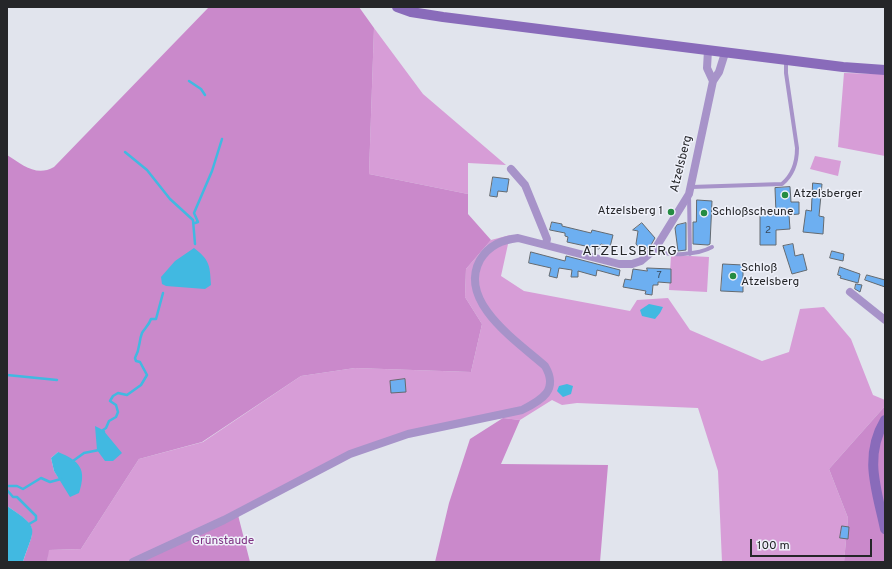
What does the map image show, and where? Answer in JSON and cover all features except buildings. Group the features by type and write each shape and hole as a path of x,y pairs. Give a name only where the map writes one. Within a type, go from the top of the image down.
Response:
{"street":[{"path":"397,7 411,12 443,18 843,67 885,70"},
{"name":"Atzelsberg","path":"708,50 707,68 713,81"},
{"name":"Atzelsberg","path":"133,562 224,520 350,454 408,434 522,410 537,402 548,392 551,384 548,370 492,318 479,300 476,291 475,271 479,262 487,251 503,240 518,238 619,264 632,264 641,261 655,249 690,190 713,81 719,72 725,53"},
{"path":"511,169 525,185 547,239 546,244"},
{"path":"850,292 885,320"},
{"path":"885,420 880,428 872,452 873,477 885,529"}],"lane":[{"path":"690,254 690,190 782,184 791,175 797,154 786,73 786,60"},
{"path":"655,249 660,253 690,254 712,247"}],"shaded area":[{"path":"374,28 423,94 506,165 468,163 468,194 369,174"},
{"path":"844,73 885,74 885,156 838,147"},
{"path":"815,156 841,161 838,176 810,169"},
{"path":"510,235 501,276 524,291 630,311 637,300 668,298 690,330 762,361 789,352 800,309 824,307 851,339 873,395 885,400 885,406 829,469 848,518 844,562 722,562 718,471 698,408 577,403 562,405 552,400 520,420 503,418 408,434 350,454 238,515 126,562 47,562 48,550 81,549 139,459 203,442 301,376 355,368 471,372 482,324 465,297 466,269 491,240"},
{"path":"671,255 709,257 707,292 669,290"}],"green space":[{"path":"209,7 359,7 374,28 369,174 468,194 468,214 491,240 466,269 465,297 482,324 471,372 355,368 301,376 202,442 139,459 81,549 49,550 47,562 23,562 32,535 32,529 30,524 25,519 7,506 7,155 24,166 35,170 41,171 54,167","holes":["58,452 60,480 54,471 51,458"]},
{"path":"885,406 885,562 844,562 848,518 829,469"},
{"path":"503,418 520,420 501,464 608,465 600,562 435,562 449,503 470,439"},
{"name":"Grünstaude","path":"238,515 250,562 126,562"}],"water":[{"path":"194,248 203,256 208,264 211,285 205,289 166,286 162,284 161,277 175,261"},
{"path":"649,304 663,307 655,319 642,316 640,310"},
{"path":"567,384 573,386 571,394 563,397 557,391 559,386"},
{"path":"95,426 103,430 122,453 113,461 105,461 97,450"},
{"path":"58,452 72,459 80,467 82,472 79,493 70,497 54,471 51,458"},
{"path":"7,506 26,519 32,529 32,535 23,562 7,562"}],"waterway":[{"path":"189,81 201,89 205,95"},
{"path":"195,223 198,222 194,213 212,171 222,139"},
{"path":"125,152 147,170 170,199 193,220 195,244"},
{"path":"104,432 103,430 106,428 109,421 116,417 118,412 116,405 110,401 113,396 118,393 127,395 141,385 147,375 140,362 136,361 135,358 142,333 151,319 156,319 163,293"},
{"path":"7,375 57,380"},
{"path":"73,461 84,453 99,450"},
{"path":"7,486 17,486 23,489 41,478 50,482 61,479"},
{"path":"7,490 13,497 17,497 36,516 36,520 29,524"}],"place":[{"name":"Atzelsberger","path":"785,195"},
{"name":"Atzelsberg 1","path":"671,212"},
{"name":"Schloßscheune","path":"704,213"},
{"name":"Schloß Atzelsberg","path":"733,276"}],"district":[{"name":"ATZELSBERG","path":"630,252"}]}
